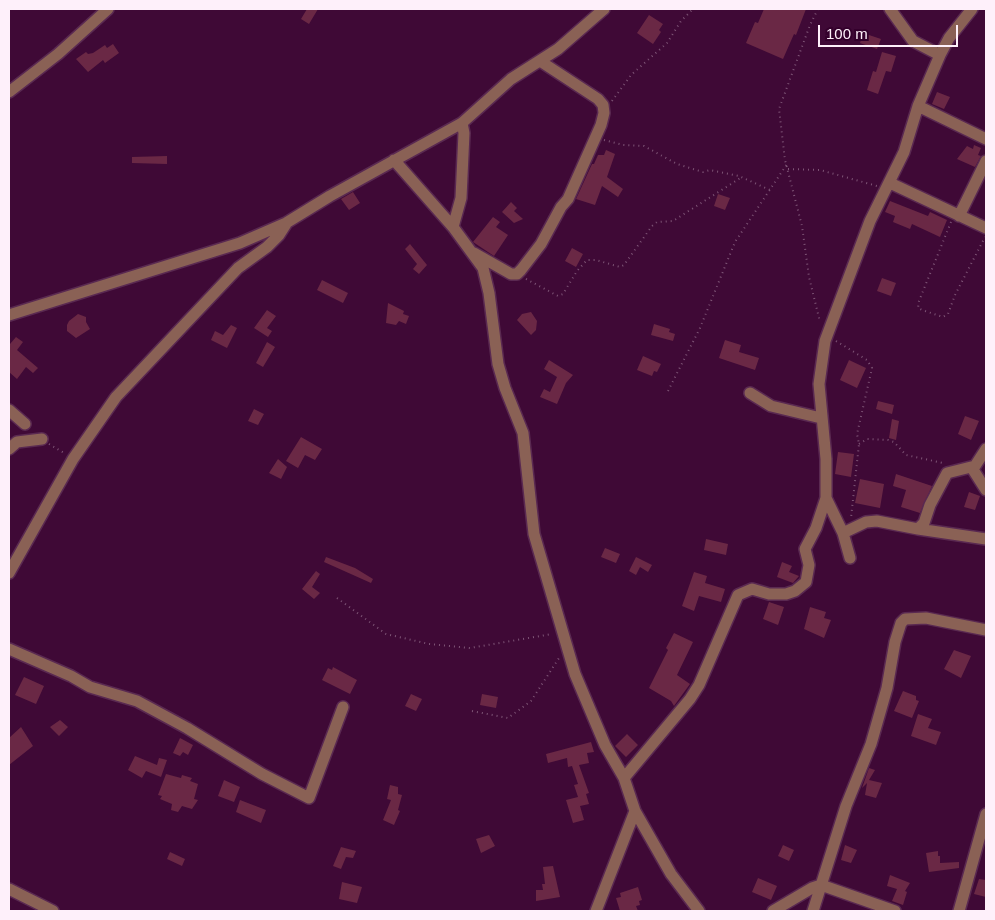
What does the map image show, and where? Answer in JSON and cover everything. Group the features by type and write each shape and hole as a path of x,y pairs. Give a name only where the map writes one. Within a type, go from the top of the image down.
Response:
{"street":[{"path":"9,92 58,54 108,9"},
{"path":"9,315 222,249 286,223 330,196 462,123 511,79 558,49 604,9"},
{"path":"890,9 913,41 940,55"},
{"path":"624,778 699,685 738,595 752,589 769,594 786,594 794,591 806,582 809,565 805,550 816,528 826,498 826,459 821,418 821,362 827,336 870,221 904,152 918,106 940,55 952,33 972,9"},
{"path":"472,253 511,274 517,274 541,244 552,220 568,198 604,113 598,99 540,61"},
{"path":"918,106 986,140"},
{"path":"454,227 460,198 464,133 462,123"},
{"path":"394,160 454,227 486,278 498,364 505,388 523,433 534,534 568,649 591,714 605,745 624,778 635,811 671,874 690,902 700,911"},
{"path":"957,215 986,161"},
{"path":"888,187 986,228"},
{"path":"9,573 73,459 116,397 238,268 268,247 279,235 286,223"},
{"path":"750,393 771,406 821,418"},
{"path":"9,410 25,424"},
{"path":"9,449 17,442 42,439"},
{"path":"918,529 924,523 941,482 947,473 972,468 978,464 986,449"},
{"path":"972,468 986,490"},
{"path":"826,498 847,530 850,558"},
{"path":"847,530 877,521 986,539"},
{"path":"813,911 846,806 871,744 887,688 895,642 901,623 905,619 926,618 986,630"},
{"path":"9,649 90,687 137,701 187,728 262,774 309,798 343,707"},
{"path":"596,911 635,811"},
{"path":"959,911 986,814"},
{"path":"773,911 812,888 821,885 895,911"},
{"path":"9,889 53,911"}],"path":[{"path":"604,113 630,75 667,43 681,21 693,9"},
{"path":"818,9 810,25 779,109 787,164 802,226 809,277 820,322"},
{"path":"595,138 624,145 644,146 677,164 698,171 710,170 742,177 770,190"},
{"path":"668,391 700,328 735,242 787,164"},
{"path":"788,169 820,170 888,187"},
{"path":"517,274 558,296 563,294 586,260 596,260 620,267 624,265 652,226 657,222 673,221 742,177"},
{"path":"957,215 919,301 920,309 943,316 948,314 955,295 986,234"},
{"path":"827,336 868,360 871,364 859,423 859,444 847,530"},
{"path":"859,444 867,439 888,440 894,442 906,455 945,464 956,470"},
{"path":"337,598 386,634 429,644 470,648 564,631"},
{"path":"472,711 508,718 531,701 568,649"}],"building":[{"path":"307,9 318,9 309,24 301,19"},
{"path":"764,9 806,9 796,35 794,34 783,59 746,43 755,22 758,23"},
{"path":"649,15 663,24 659,30 661,32 653,44 637,33"},
{"path":"863,33 881,39 877,49 860,43"},
{"path":"113,44 119,53 105,63 103,60 88,72 76,59 86,52 88,54 93,53 105,45 107,48"},
{"path":"882,52 896,56 891,72 886,71 878,94 867,90 873,71 876,72"},
{"path":"937,92 950,97 944,109 932,104"},
{"path":"974,145 981,148 978,155 981,156 975,167 957,159 967,146 973,149"},
{"path":"606,150 615,154 607,177 623,189 618,197 602,186 595,205 576,199 592,164 594,164 598,155 604,155"},
{"path":"167,156 167,164 132,163 132,157"},
{"path":"353,192 360,203 349,210 341,199"},
{"path":"718,194 730,198 725,210 714,206"},
{"path":"890,201 928,216 930,212 947,220 940,237 912,224 910,229 893,222 895,216 885,212"},
{"path":"511,202 517,208 514,211 523,219 514,223 502,212"},
{"path":"493,217 500,222 496,227 508,235 494,256 473,242"},
{"path":"410,244 427,265 419,274 413,269 417,264 405,249"},
{"path":"572,248 583,254 576,267 565,261"},
{"path":"882,278 896,283 891,296 877,291"},
{"path":"322,280 348,293 343,303 317,290"},
{"path":"388,303 404,311 403,314 409,316 406,324 399,321 396,325 386,323"},
{"path":"267,310 276,316 267,328 272,331 268,337 254,328"},
{"path":"531,312 537,321 536,330 531,335 517,320 522,314"},
{"path":"78,314 86,317 86,322 90,329 76,338 67,331 67,325"},
{"path":"654,324 670,329 669,332 675,334 673,341 651,335"},
{"path":"231,325 237,328 227,348 211,340 215,331 223,335"},
{"path":"16,337 23,342 17,350 38,368 33,373 26,367 17,379 9,372 9,343"},
{"path":"725,340 741,345 739,352 759,358 755,370 719,358"},
{"path":"267,342 275,347 263,367 256,363"},
{"path":"643,356 661,364 657,372 654,371 652,376 637,370"},
{"path":"549,360 573,375 566,383 557,404 540,397 544,389 550,392 557,377 544,369"},
{"path":"849,360 866,368 857,388 840,380"},
{"path":"878,401 894,405 892,414 876,409"},
{"path":"254,409 264,414 258,425 248,421"},
{"path":"965,416 979,421 971,440 958,434"},
{"path":"892,419 899,421 896,440 889,438"},
{"path":"301,437 322,449 315,460 305,455 298,468 286,461"},
{"path":"838,452 854,454 851,477 835,474"},
{"path":"278,459 287,467 281,479 269,473"},
{"path":"896,474 932,486 920,513 901,507 906,490 893,486"},
{"path":"860,479 884,484 880,508 855,503"},
{"path":"969,492 980,496 975,510 964,507"},
{"path":"706,539 728,544 726,555 704,550"},
{"path":"605,548 620,554 616,563 601,557"},
{"path":"326,557 355,568 373,579 371,583 324,562"},
{"path":"636,557 652,565 648,572 640,567 636,575 629,571"},
{"path":"782,562 792,566 789,572 799,576 793,583 777,577"},
{"path":"316,571 320,574 312,587 320,593 314,599 302,589"},
{"path":"694,572 707,576 705,583 725,589 721,602 699,596 694,611 682,606"},
{"path":"769,602 784,607 778,625 763,619"},
{"path":"810,607 826,612 824,618 831,620 824,638 804,629"},
{"path":"674,633 693,642 677,675 690,684 674,706 671,701 649,688 668,650 666,648"},
{"path":"954,650 971,656 961,678 944,669"},
{"path":"333,667 357,680 350,694 322,680 328,668 332,670"},
{"path":"24,677 44,686 36,704 15,695"},
{"path":"903,691 916,696 916,700 919,701 912,718 894,711"},
{"path":"411,694 422,699 416,711 405,706"},
{"path":"482,694 498,697 496,708 480,705"},
{"path":"918,714 932,719 928,728 941,732 936,745 911,736"},
{"path":"60,720 68,727 59,736 50,727"},
{"path":"21,727 33,746 9,765 9,738"},
{"path":"627,734 638,745 626,757 615,746"},
{"path":"180,738 193,745 188,755 183,752 180,756 173,753"},
{"path":"591,742 594,752 587,753 589,763 579,765 589,793 586,794 589,804 580,806 584,820 573,823 566,800 578,797 574,785 578,784 572,766 568,767 567,758 548,763 546,754"},
{"path":"135,756 157,765 159,758 167,760 161,777 146,771 142,778 128,770"},
{"path":"869,768 875,770 869,780 882,783 876,798 865,795 867,783 862,788"},
{"path":"166,774 181,778 182,775 192,778 190,781 198,784 194,799 198,800 192,809 182,806 178,812 171,810 172,804 160,799 162,796 158,795"},
{"path":"224,780 240,787 234,802 218,796"},
{"path":"390,785 398,787 398,794 402,795 398,810 400,811 394,825 383,820 391,800 387,799"},
{"path":"240,800 266,810 261,823 236,812"},
{"path":"489,835 495,846 481,853 476,839"},
{"path":"783,845 794,850 789,861 778,856"},
{"path":"845,845 857,850 851,863 841,860"},
{"path":"341,847 356,851 353,858 346,857 341,869 333,866"},
{"path":"938,851 940,863 959,862 959,868 929,872 926,853"},
{"path":"170,852 185,859 182,866 167,859"},
{"path":"553,866 560,897 536,901 536,890 543,890 542,884 545,884 543,867"},
{"path":"890,875 910,883 905,891 907,892 903,905 892,901 897,889 887,886"},
{"path":"758,878 777,886 771,900 752,892"},
{"path":"979,879 986,880 986,897 974,894"},
{"path":"342,882 362,887 357,903 339,899"},
{"path":"638,887 642,900 639,901 640,905 636,906 638,911 620,911 616,898 621,897 620,893"}]}
